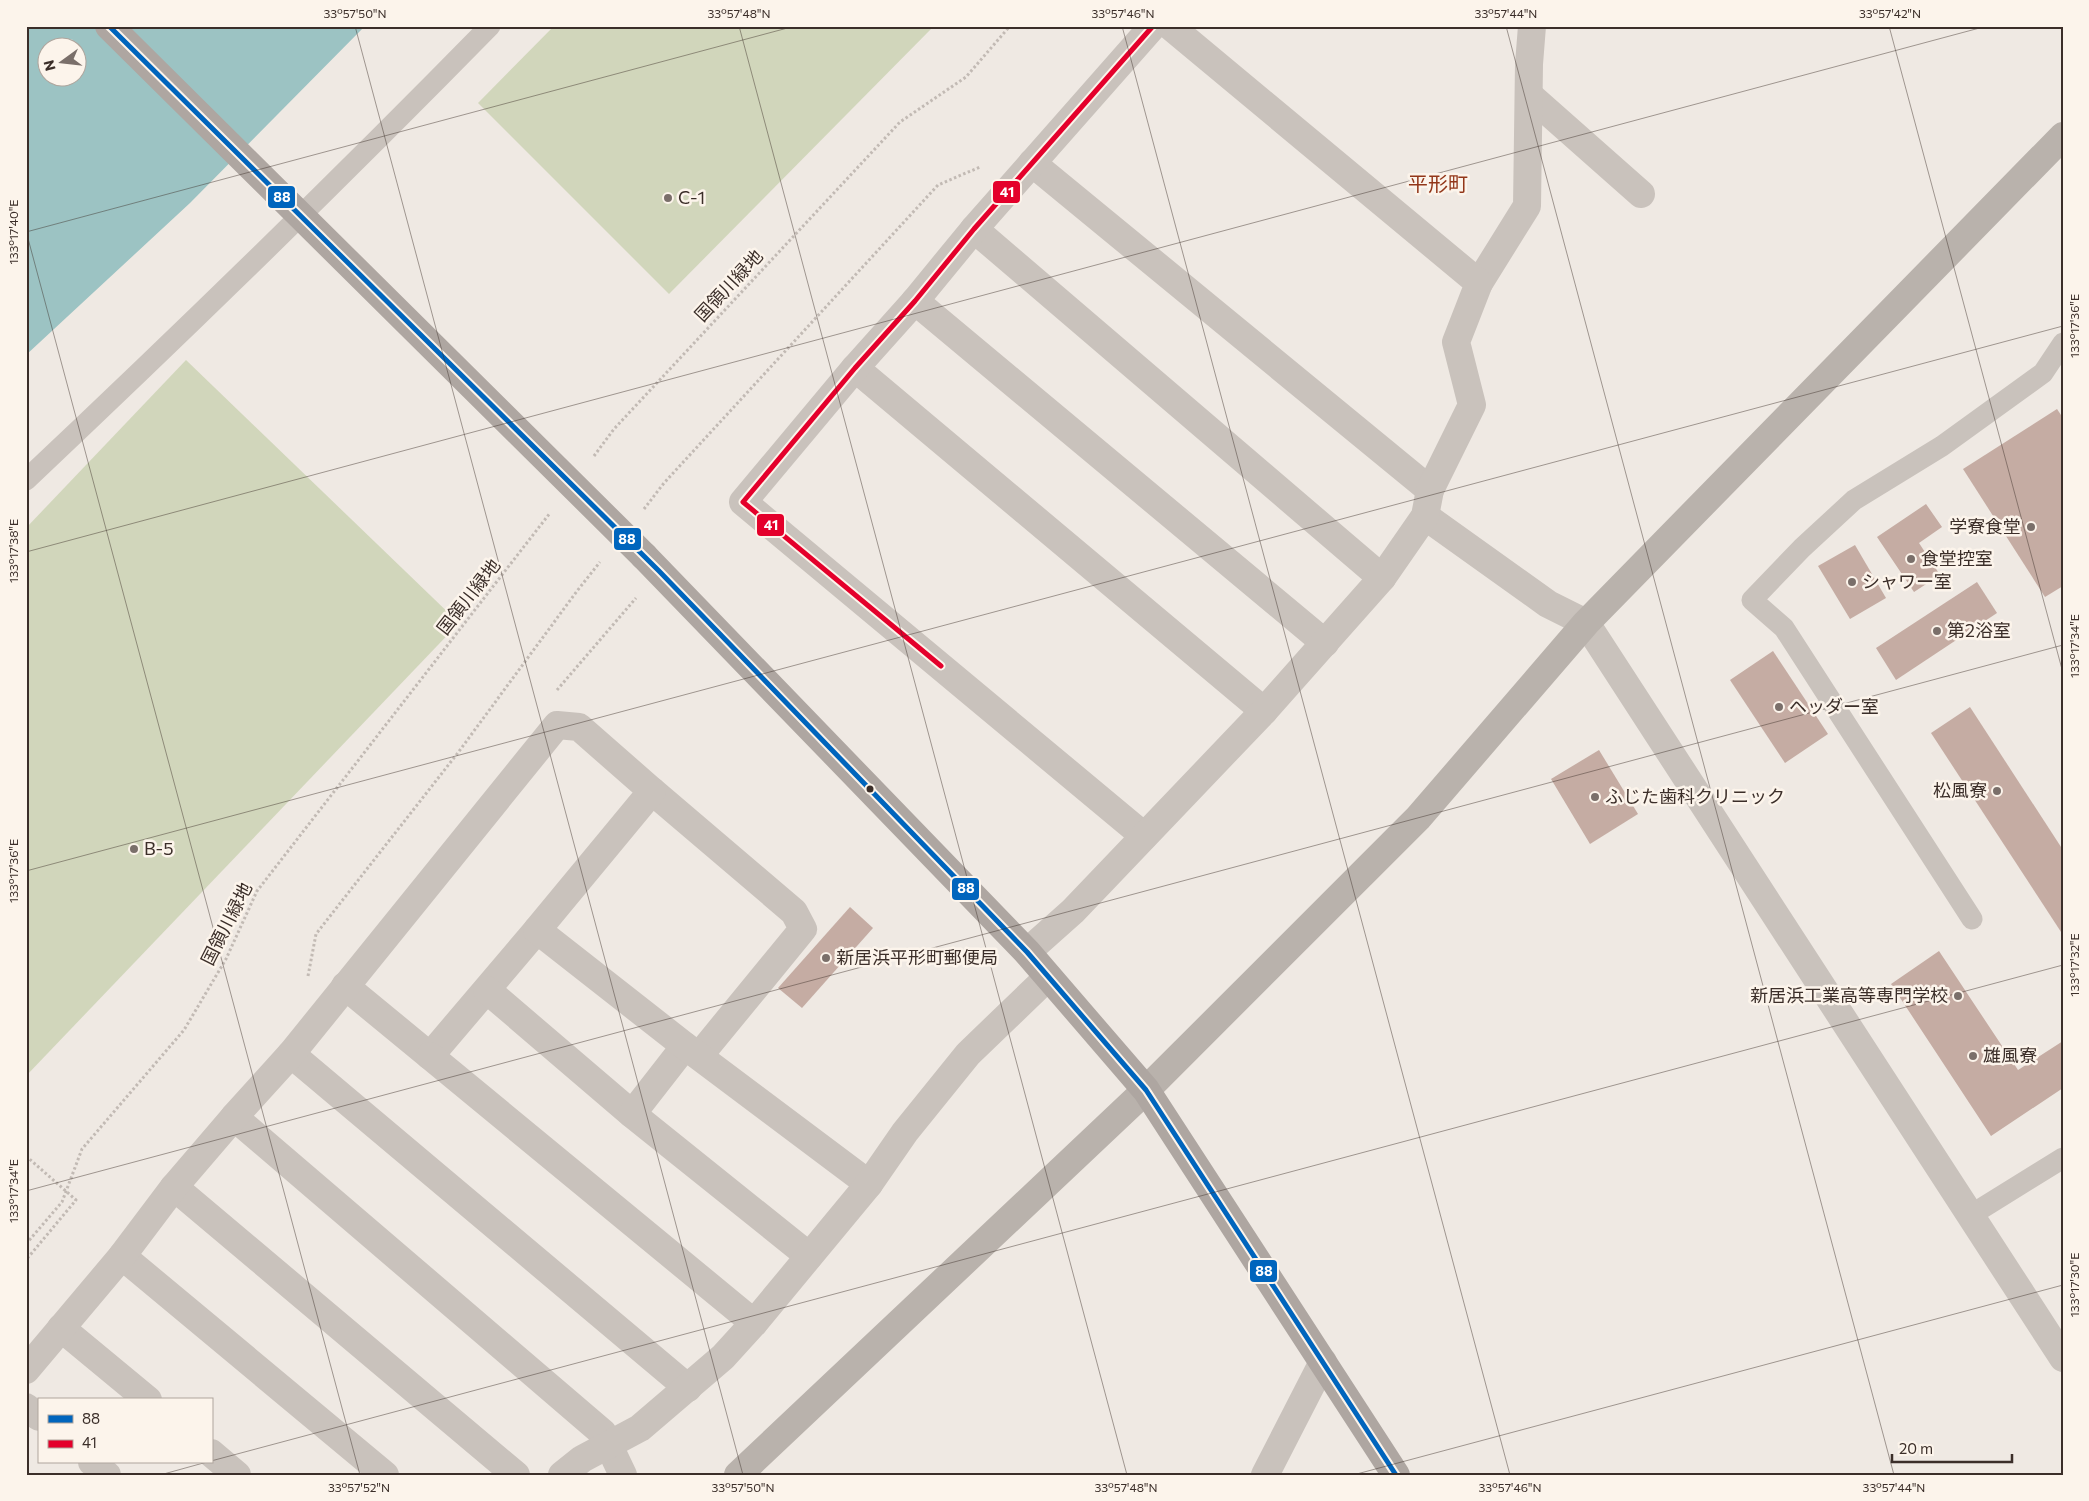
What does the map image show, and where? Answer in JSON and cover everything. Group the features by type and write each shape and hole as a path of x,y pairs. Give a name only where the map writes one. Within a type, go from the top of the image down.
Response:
{"main road":[{"path":"109,26 644,556 1027,952 1146,1090 1396,1475"}],"street":[{"path":"1144,836 744,502 974,229 1153,26"},
{"path":"1170,26 1479,283"},
{"path":"1027,952 1073,912 1264,711 1325,643 1382,578 1428,503 1472,405 1456,342 1479,283 1527,206 1528,95 1532,26"},
{"path":"1528,95 1641,194"},
{"path":"738,1475 1146,1090 1418,818 1586,623 2063,136"},
{"path":"1032,163 1548,604 1586,623 2063,1358"},
{"path":"974,229 1382,578"},
{"path":"915,301 1325,643"},
{"path":"855,368 1264,711"},
{"path":"26,1370 122,1256 174,1187 291,1054 557,725 579,727 794,912 803,929 632,1114"},
{"path":"430,1056 652,791"},
{"path":"537,930 692,1051 869,1184"},
{"path":"562,1475 582,1459 640,1428 723,1357 754,1323 869,1184 904,1132 968,1054 1048,978"},
{"path":"345,986 754,1323"},
{"path":"487,990 632,1114 809,1256"},
{"path":"291,1054 688,1388"},
{"path":"234,1117 603,1433 623,1475"},
{"path":"174,1187 516,1475"},
{"path":"122,1256 385,1475"},
{"path":"62,1328 146,1398"},
{"path":"1265,1475 1323,1362"},
{"path":"26,1407 38,1416"},
{"path":"212,1454 237,1475"},
{"path":"94,1464 107,1475"}],"lane":[{"path":"26,480 109,402 377,140 490,26"},
{"path":"1972,919 1784,628 1752,600 1802,548 1854,500 1942,446 2043,373 2063,343"},
{"path":"1971,1215 2063,1158"}],"path":[{"name":"国領川緑地","path":"591,460 614,429 900,122 966,77 1010,26"},
{"name":"国領川緑地","path":"26,1244 62,1202 82,1150 184,1030 226,959 257,891 556,505"},
{"path":"26,1156 76,1200 26,1260"}],"green space":[{"name":"C-1","path":"554,26 934,26 669,294 478,103"},
{"name":"B-5","path":"186,360 459,623 26,1076 26,528"}],"water":[{"path":"26,26 365,26 190,203 26,355"}],"building":[{"name":"学寮食堂","path":"2057,409 2063,418 2063,586 2045,597 1963,469"},
{"name":"食堂控室","path":"1926,504 1942,527 1919,543 1940,575 1914,592 1877,537"},
{"name":"シャワー室","path":"1855,545 1886,598 1850,619 1818,566"},
{"name":"第2浴室","path":"1977,582 1997,613 1896,680 1876,648"},
{"name":"ヘッダー室","path":"1773,651 1828,734 1785,763 1730,680"},
{"name":"松風寮","path":"1970,707 2063,850 2063,935 1931,733"},
{"name":"ふじた歯科クリニック","path":"1599,750 1638,814 1590,844 1551,779"},
{"path":"850,907 873,928 802,1008 778,988"},
{"name":"雄風寮","path":"1939,951 2018,1070 2063,1041 2063,1088 1991,1136 1891,984"}],"transit line":[{"name":"88","path":"109,26 659,571 1027,952 1146,1090 1396,1475"},
{"name":"41","path":"941,666 743,502 974,229 1153,26"}],"place":[{"name":"C-1","path":"668,198"},
{"name":"学寮食堂","path":"2031,527"},
{"name":"食堂控室","path":"1911,559"},
{"name":"シャワー室","path":"1852,582"},
{"name":"第2浴室","path":"1937,631"},
{"name":"ヘッダー室","path":"1779,707"},
{"name":"松風寮","path":"1997,791"},
{"name":"ふじた歯科クリニック","path":"1595,797"},
{"name":"B-5","path":"134,849"},
{"name":"新居浜平形町郵便局","path":"826,958"},
{"name":"新居浜工業高等専門学校","path":"1958,996"},
{"name":"雄風寮","path":"1973,1056"}],"district":[{"name":"平形町","path":"1438,184"}]}
